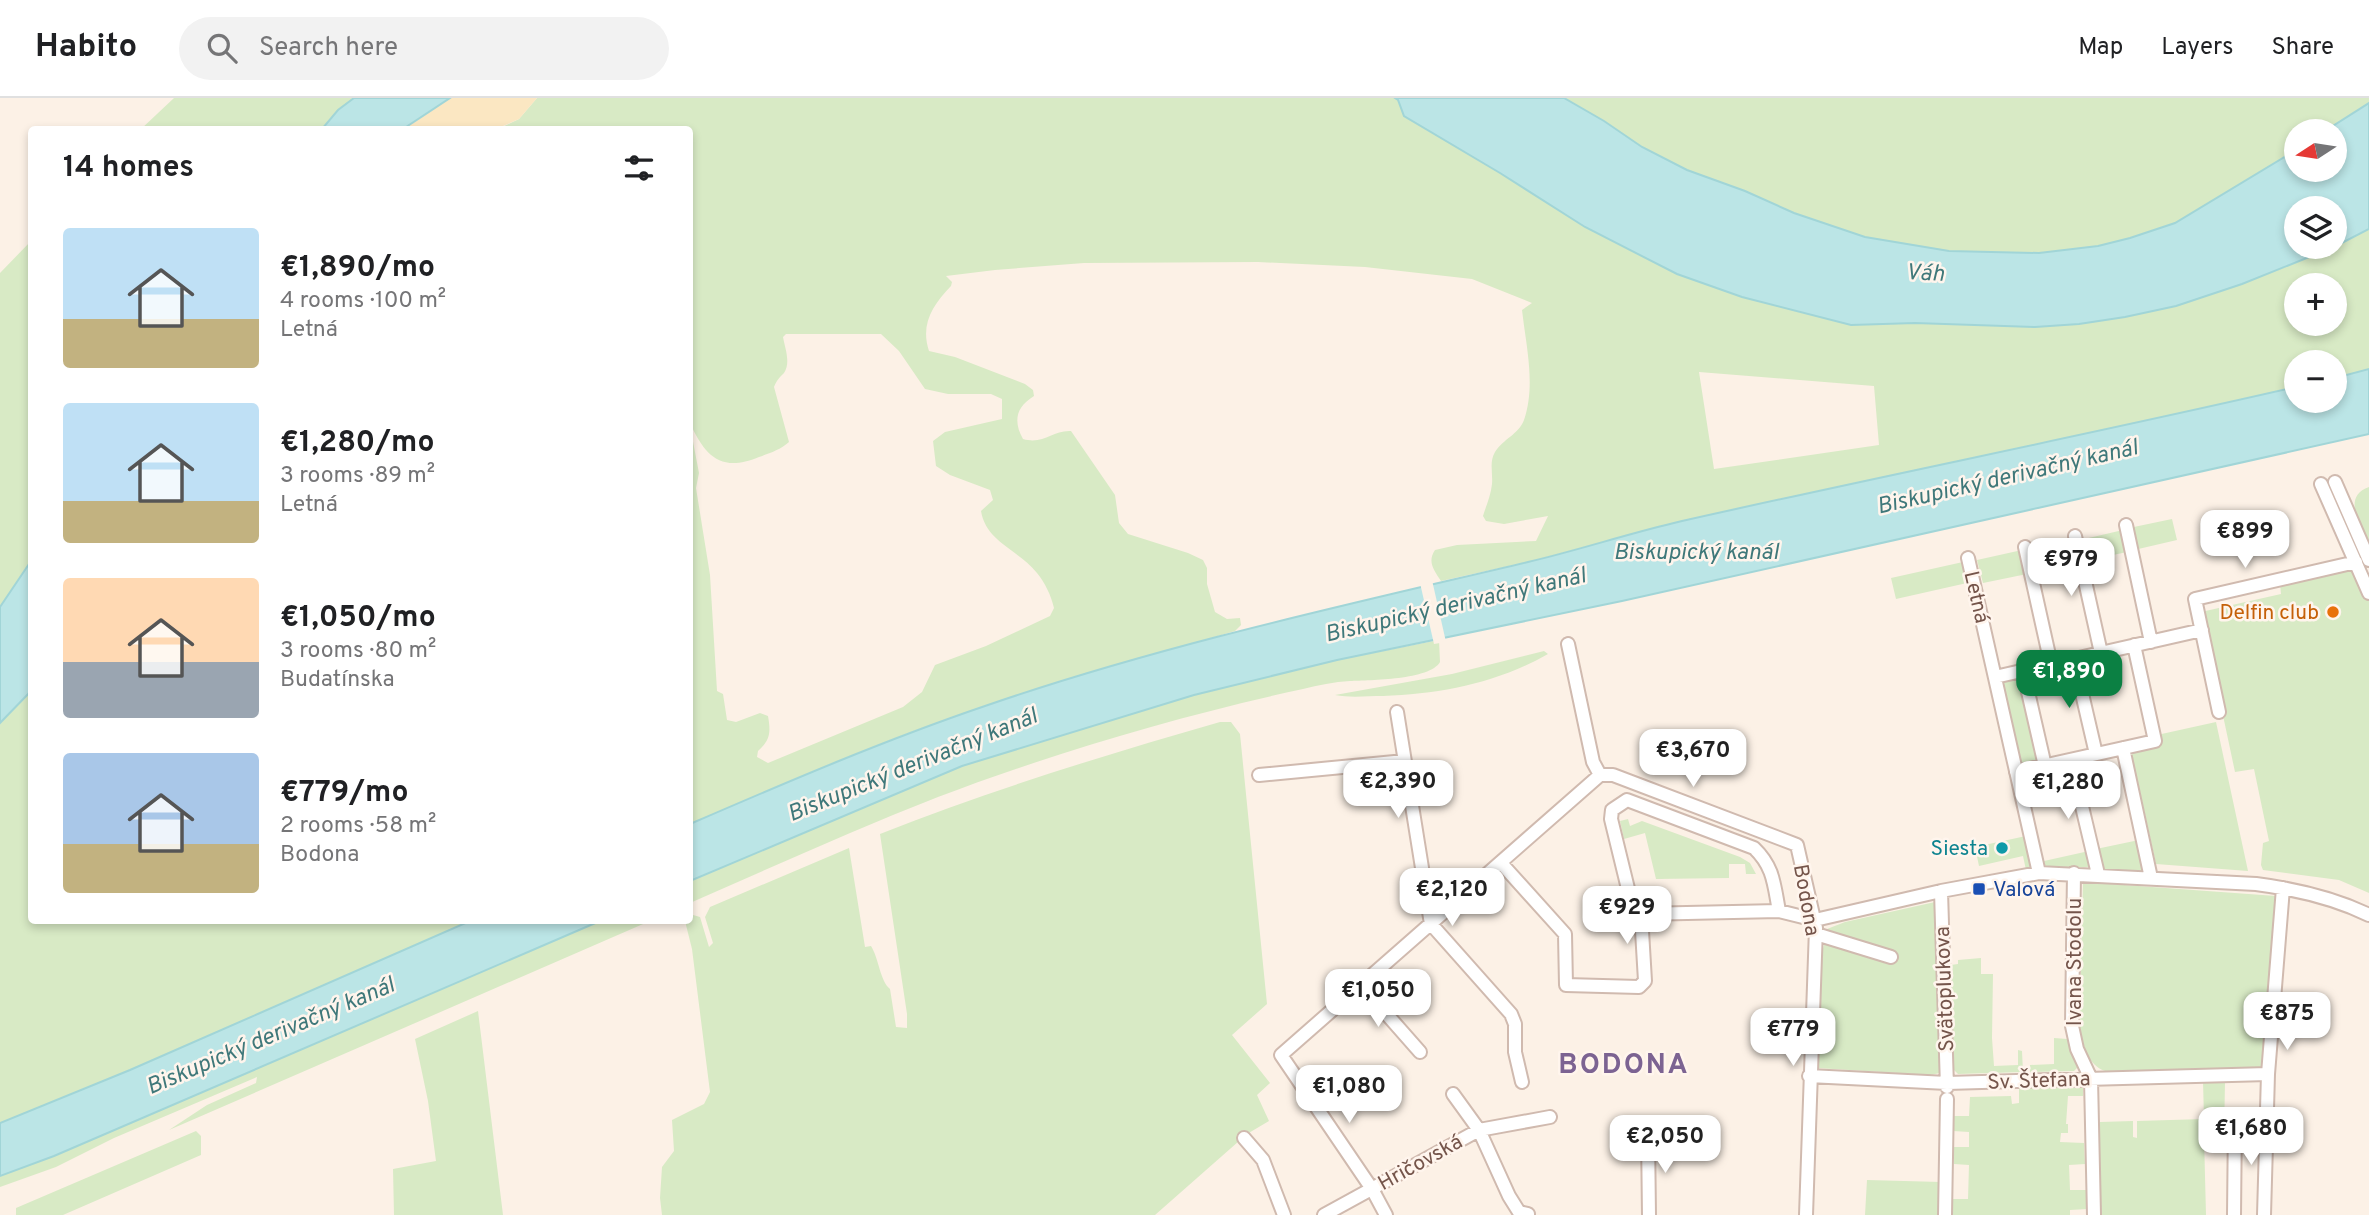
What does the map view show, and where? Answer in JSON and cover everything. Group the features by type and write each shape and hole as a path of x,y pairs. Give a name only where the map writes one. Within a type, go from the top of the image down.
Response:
{"street":[{"path":"2335,482 2362,561 2369,593"},
{"path":"2322,484 2362,561"},
{"path":"2126,526 2151,642"},
{"path":"2074,536 2101,653"},
{"path":"2025,547 2051,664"},
{"name":"Letná","path":"1968,558 2039,873"},
{"path":"2219,712 2195,599 2362,561"},
{"path":"1995,677 2202,630"},
{"path":"1386,1215 1372,1189 1280,1055 1600,775 1594,762 1568,644"},
{"path":"2016,772 2155,741 2134,645"},
{"path":"2074,659 2096,754"},
{"path":"2023,670 2045,766"},
{"path":"1397,712 1431,924 1511,1014 1515,1024 1515,1052 1522,1082"},
{"path":"2123,748 2151,878"},
{"path":"2071,760 2098,874"},
{"path":"1259,775 1405,761"},
{"name":"Bodona","path":"1600,775 1613,775 1797,845 1816,934 1806,1215"},
{"path":"1501,863 1565,934 1566,985 1639,987 1645,981 1642,914 1632,901 1611,819 1612,810 1627,800 1754,848 1771,869 1779,911"},
{"path":"1684,820 1689,805"},
{"path":"1642,914 1779,911 1815,920 1941,891 2039,873 2074,873 2283,888 2349,905 2369,915"},
{"name":"Ivana Stodolu","path":"2074,873 2072,1026 2077,1049 2091,1079 2094,1215"},
{"path":"2264,1215 2268,1074 2283,888"},
{"name":"Svätoplukova","path":"1941,891 1947,1090 1945,1215"},
{"path":"1816,934 1891,957"},
{"path":"1361,985 1420,1052"},
{"name":"Sv. Štefana","path":"1810,1076 1947,1090 2091,1079 2268,1074"},
{"path":"1453,1094 1479,1130 1509,1196 1522,1214"},
{"name":"Hričovská","path":"1324,1215 1479,1130 1550,1117"},
{"path":"2234,1215 2235,1118"},
{"path":"1648,1135 1648,1215"},
{"path":"1244,1138 1263,1160 1284,1215"}],"green space":[{"path":"174,98 354,98 338,110 325,126 144,126"},
{"path":"537,98 1395,98 1404,116 1585,227 1677,274 1742,297 1851,325 1915,323 2035,327 2125,317 2176,306 2304,259 2347,259 2347,239 2369,229 2369,369 2347,375 2347,350 2284,350 2284,390 1677,522 1532,561 1441,581 1432,562 1435,550 1457,545 1536,541 1548,516 1504,524 1486,521 1483,516 1491,488 1493,456 1498,447 1522,425 1528,407 1530,379 1522,310 1532,303 1472,279 1365,267 1258,262 1084,263 946,276 952,282 951,286 939,300 927,324 929,351 955,357 1025,384 1033,390 1034,396 1023,405 1018,415 1018,426 1023,439 1037,440 1071,431 1115,495 1119,523 1128,534 1203,560 1215,612 1227,619 1240,618 1241,625 1235,631 952,717 693,823 693,442 699,473 696,488 710,575 717,691 723,694 727,720 736,722 760,713 768,716 769,736 758,751 757,757 768,763 903,707 922,692 935,665 986,646 1050,616 1054,608 1037,573 996,538 984,522 981,511 993,500 990,490 950,475 936,466 933,441 945,432 1002,419 1002,399 991,394 948,394 925,389 899,351 881,334 786,334 783,337 787,365 774,387 789,442 775,451 734,463 716,458 702,444 693,429 693,126 504,126 519,119","holes":["1699,372 1874,386 1879,445 1714,469"]},
{"path":"1564,98 2369,98 2369,103 2344,119 2284,119 2284,157 2175,223 2098,246 2039,253 1949,251 1865,237 1794,213 1745,191 1687,170 1642,147"},
{"path":"28,244 28,565 0,607 0,273"},
{"path":"2369,487 2369,545 2358,522 2355,505 2356,497"},
{"path":"2172,519 2177,540 2134,550 2129,528"},
{"path":"2123,530 2127,552 2085,561 2080,540"},
{"path":"2072,541 2077,563 2035,572 2030,550"},
{"path":"2022,550 2027,574 1983,583 1977,560"},
{"path":"1963,562 1967,583 1896,599 1891,578"},
{"path":"2347,568 2357,573 2369,601 2369,893 2339,880 2263,870 2263,843 2269,841 2254,769 2235,772 2201,612 2281,594 2280,583"},
{"path":"1439,640 1440,662 1425,672 1399,678 1344,681 1314,686 1165,723 1073,750 938,797 693,902 693,880 962,766 1194,695 1337,660"},
{"path":"1544,651 1548,654 1509,673 1468,685 1405,695 1335,695 1452,674"},
{"path":"2022,677 2041,763 2022,767 2002,681"},
{"path":"28,694 28,924 463,924 130,1070 0,1123 0,723"},
{"path":"1220,722 1231,722 1240,734 1267,1004 1232,1035 1270,1083 1257,1095 1269,1121 1247,1134 1155,1215 662,1215 662,1167 674,1151 672,1120 704,1104 710,1092 692,949 686,924 693,924 693,915 700,917 709,947 713,943 705,917 710,907 849,848 865,947 871,946 884,981 890,989 896,1027 907,1028 880,834 1048,774"},
{"path":"2216,722 2248,871 2156,864 2131,751 2157,735"},
{"path":"1628,819 1630,826 1642,821 1740,857 1750,863 1756,874 1746,874 1745,864 1729,864 1729,878 1656,879 1645,833 1624,839 1620,821"},
{"path":"2026,836 2032,868 2026,870 2023,856 1979,866 1975,847"},
{"path":"2139,840 2146,871 2104,869 2099,864 2096,849"},
{"path":"2089,851 2092,863 2088,867 2046,868 2044,861"},
{"path":"2083,882 2276,896 2262,1067 2105,1071 2090,1060 2079,1030"},
{"path":"1935,902 1941,1030 1940,1073 1930,1075 1817,1068 1822,954 1827,929 1845,922"},
{"path":"593,924 643,924 169,1130 207,1105 256,1083 257,1077 114,1138 56,1167 0,1187 0,1176 54,1156"},
{"path":"1981,958 1981,974 1993,974 1994,1066 2018,1065 2018,1050 2022,1051 2023,1072 1958,1074 1954,1070 1951,965 1958,964 1958,960"},
{"path":"478,1011 503,1215 394,1215 393,1169 436,1161 428,1101 415,1039"},
{"path":"2054,1038 2067,1039 2078,1067 2074,1071 2030,1072 2030,1065 2054,1064"},
{"path":"2203,1081 2225,1082 2224,1137 2204,1137 2206,1215 2098,1215 2100,1122 2133,1121 2133,1137 2137,1138 2137,1121 2204,1119"},
{"path":"2079,1084 2083,1087 2083,1096 2068,1096 2068,1133 2061,1133 2060,1142 2084,1143 2085,1164 2069,1165 2070,1190 2086,1190 2087,1209 2070,1210 2070,1215 1950,1215 1953,1199 1968,1199 1969,1165 1954,1164 1953,1147 1969,1147 1969,1132 1953,1131 1954,1116 1969,1116 1970,1097 2011,1096 2012,1104 2019,1103 2019,1087"},
{"path":"196,1131 201,1136 201,1155 63,1215 16,1215 16,1208"},
{"path":"1867,1180 1941,1182 1941,1215 1865,1215"}],"sand":[{"path":"450,98 537,98 519,119 503,126 409,126"}],"water":[{"path":"354,98 450,98 408,126 325,126 338,110"},
{"name":"Váh","path":"1395,98 1564,98 1642,147 1687,170 1745,191 1794,213 1865,237 1949,251 2039,253 2098,246 2175,223 2284,157 2284,182 2347,182 2347,119 2344,119 2369,103 2369,229 2347,240 2347,196 2284,196 2284,259 2304,259 2176,306 2079,324 2035,327 1915,323 1851,325 1742,297 1677,274 1585,227 1404,116"},
{"name":"Biskupický kanál","path":"2369,369 2369,434 1622,601 1337,660 1194,695 962,766 693,880 693,823 873,747 1052,684 1255,627 1547,557 1663,526 2284,390 2284,413 2347,413 2347,375"},
{"path":"28,565 28,694 0,723 0,607"},
{"name":"Biskupický derivačný kanál","path":"463,924 593,924 54,1156 0,1176 0,1123 130,1070"}],"pier":[{"path":"1432,580 1446,642 1434,644 1420,583"}],"place":[{"name":"Delfin club","path":"2333,612"},
{"name":"Siesta","path":"2002,848"},
{"name":"Valová","path":"1979,889"}],"district":[{"name":"BODONA","path":"1624,1063"}]}
